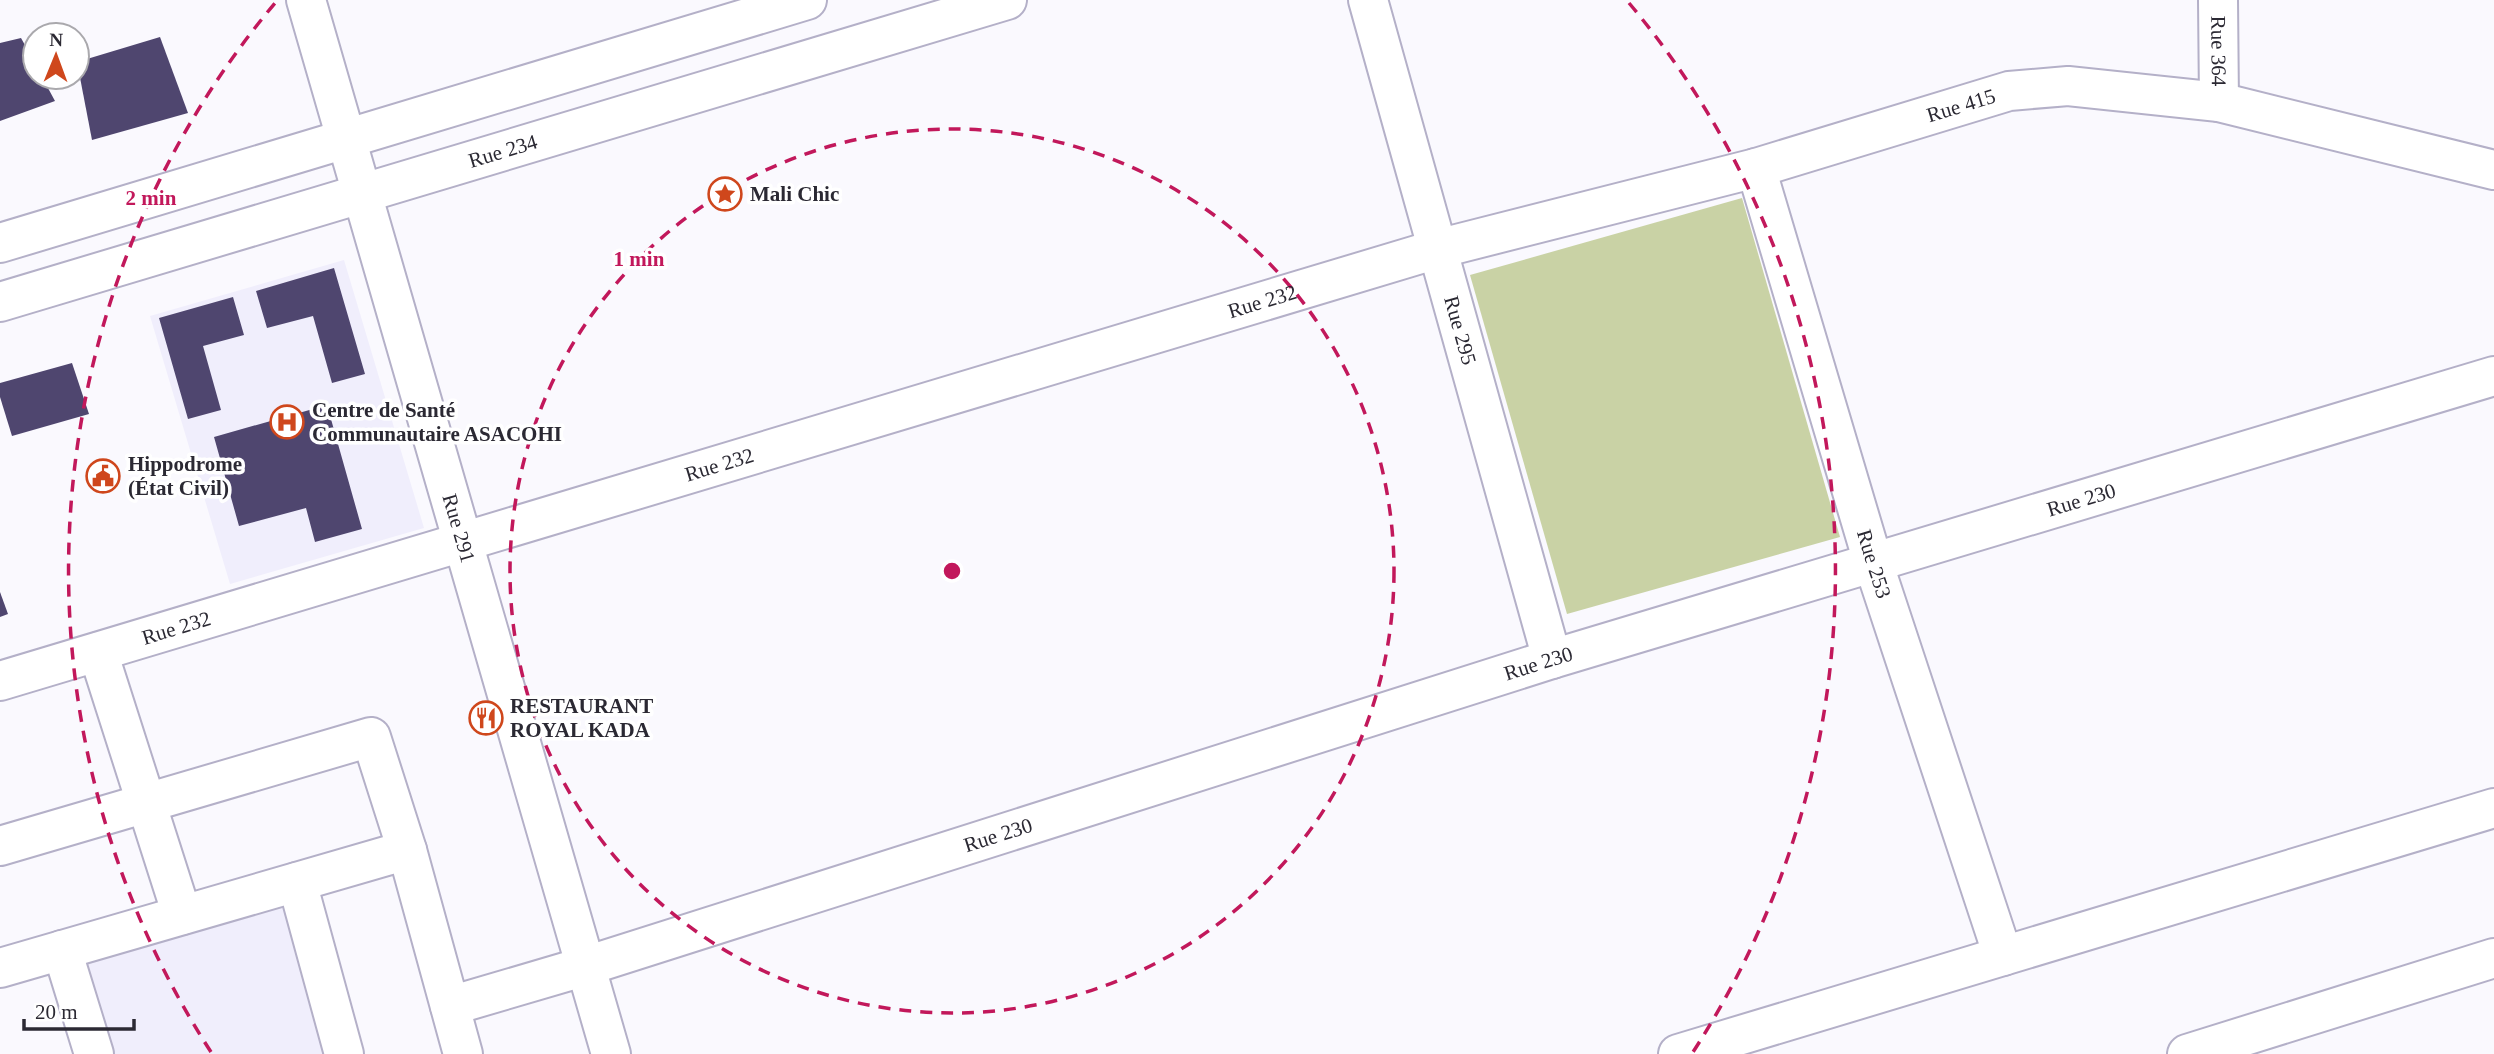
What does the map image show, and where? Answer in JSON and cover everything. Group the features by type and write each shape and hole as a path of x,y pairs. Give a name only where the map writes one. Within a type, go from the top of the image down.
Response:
{"street":[{"name":"Rue 291","path":"306,0 611,1054"},
{"path":"0,243 807,0"},
{"name":"Rue 234","path":"0,302 1007,0"},
{"name":"Rue 295","path":"1367,0 1552,659"},
{"name":"Rue 364","path":"2218,0 2219,102"},
{"name":"Rue 415","path":"1437,249 1756,168 2009,91 2068,86 2219,102 2494,170"},
{"name":"Rue 253","path":"1756,168 1873,562 2003,956"},
{"name":"Rue 232","path":"0,681 1437,249"},
{"name":"Rue 230","path":"450,1006 586,966 1552,659 2494,376"},
{"path":"98,652 182,915"},
{"path":"0,846 371,737 407,850 463,1054"},
{"path":"1678,1054 2494,808"},
{"path":"0,968 407,850"},
{"path":"297,882 344,1054"},
{"path":"62,950 94,1054"},
{"path":"2187,1054 2233,1047 2494,958"}],"shaded area":[{"name":"Centre de Santé Communautaire ASACOHI","path":"344,260 424,528 230,584 150,316"},
{"path":"292,899 332,1054 107,1054 76,958"}],"green space":[{"path":"1742,198 1840,537 1567,614 1470,275"}],"building":[{"path":"160,37 188,113 92,140 83,91 91,91 91,58"},
{"path":"21,38 21,91 50,91 55,101 0,121 0,43"},
{"path":"334,268 365,374 332,383 313,316 267,328 256,291"},
{"path":"233,297 244,335 203,346 221,410 188,419 159,318"},
{"path":"72,363 89,414 12,436 0,397 0,383"},
{"path":"327,405 362,529 315,542 306,508 239,526 214,437"},
{"path":"0,592 8,614 0,617"}],"place":[{"name":"Mali Chic","path":"725,194"},
{"name":"Centre de Santé Communautaire ASACOHI","path":"287,422"},
{"name":"Hippodrome (État Civil)","path":"103,476"},
{"name":"RESTAURANT ROYAL KADA","path":"486,718"}]}
